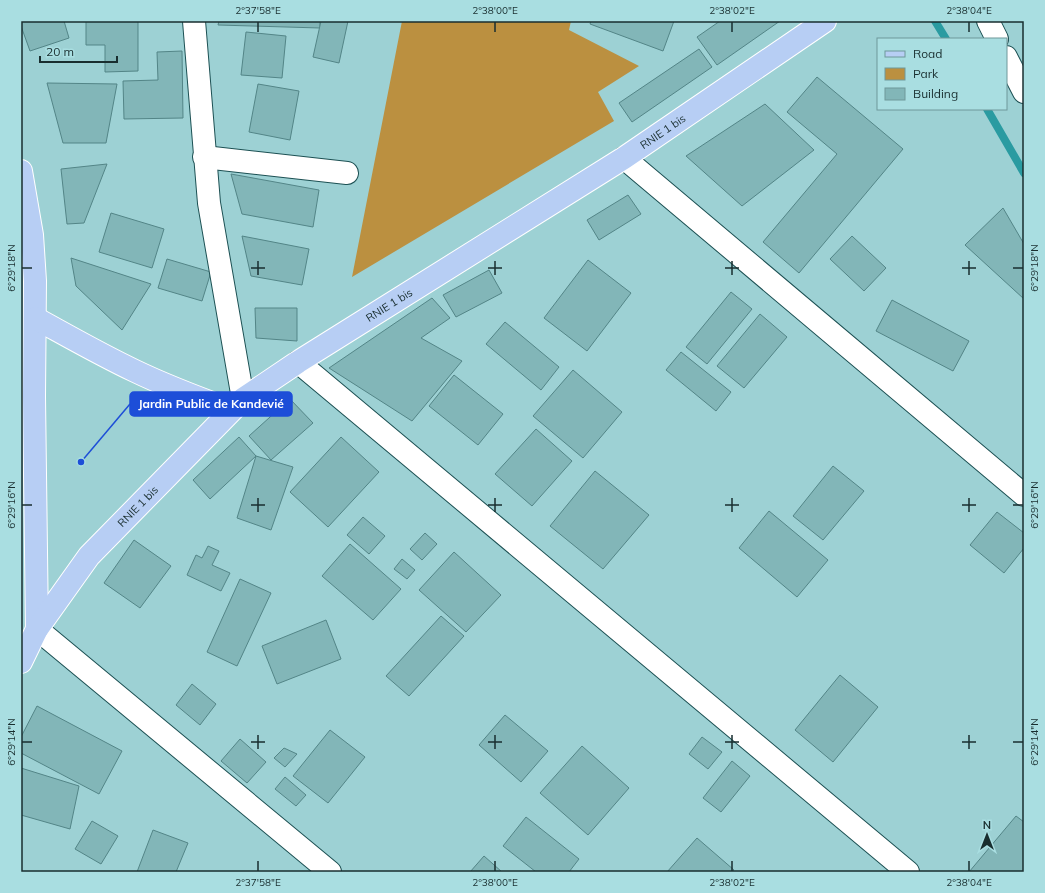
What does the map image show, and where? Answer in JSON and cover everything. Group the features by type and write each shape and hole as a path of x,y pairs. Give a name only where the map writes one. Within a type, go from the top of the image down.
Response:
{"main road":[{"name":"RNIE 1 bis","path":"21,662 38,628 89,556 237,404 298,362 624,158 825,21"},
{"path":"21,171 32,235 35,281 34,396 38,628"},
{"path":"35,318 135,371 188,394 237,404"}],"street":[{"path":"194,21 204,157 209,203 237,404"},
{"path":"988,21 996,38"},
{"path":"1007,59 1024,92"},
{"path":"204,157 347,173"},
{"path":"624,158 1024,495"},
{"path":"298,362 908,872"},
{"path":"38,628 330,872"}],"green space":[{"path":"402,21 571,21 569,30 639,66 598,92 614,121 352,277"}],"building":[{"path":"21,21 64,21 69,38 30,51 21,26"},
{"path":"86,21 138,21 138,71 105,72 105,45 86,45"},
{"path":"219,21 320,21 320,28 218,25"},
{"path":"321,21 348,21 339,63 313,57"},
{"path":"591,21 674,21 663,51 590,24"},
{"path":"720,21 780,21 717,65 697,37"},
{"path":"246,32 286,36 282,78 241,75"},
{"path":"699,49 712,67 632,122 619,103"},
{"path":"182,51 183,118 124,119 123,81 158,80 157,52"},
{"path":"817,77 903,149 799,273 763,242 837,154 787,112"},
{"path":"47,83 117,84 106,143 63,143"},
{"path":"258,84 299,91 290,140 249,132"},
{"path":"765,104 814,150 742,206 686,156"},
{"path":"107,164 84,223 67,224 61,169"},
{"path":"231,174 319,190 313,227 242,214"},
{"path":"628,195 641,214 599,240 587,220"},
{"path":"1003,208 1024,244 1024,299 965,245"},
{"path":"111,213 164,229 152,268 99,252"},
{"path":"242,236 309,249 302,285 251,276"},
{"path":"852,236 886,268 864,291 830,259"},
{"path":"71,258 151,284 122,330 76,286"},
{"path":"167,259 211,272 202,301 158,288"},
{"path":"588,260 631,293 587,351 544,318"},
{"path":"489,270 502,293 456,317 443,295"},
{"path":"731,292 752,309 707,364 686,347"},
{"path":"432,298 450,318 421,338 462,361 412,421 329,368"},
{"path":"892,300 969,341 953,371 876,331"},
{"path":"255,308 297,308 297,341 256,338"},
{"path":"760,314 787,337 744,388 717,366"},
{"path":"505,322 559,367 541,390 486,344"},
{"path":"681,352 731,392 716,411 666,370"},
{"path":"573,370 622,412 583,458 533,416"},
{"path":"454,375 503,414 478,445 429,406"},
{"path":"290,399 313,423 271,460 249,436"},
{"path":"536,429 572,461 532,506 495,474"},
{"path":"239,437 256,456 210,499 193,480"},
{"path":"341,437 379,472 328,527 290,492"},
{"path":"256,456 293,467 271,530 237,518"},
{"path":"833,466 864,491 823,540 793,516"},
{"path":"595,471 649,515 603,569 550,526"},
{"path":"769,511 828,560 797,597 739,548"},
{"path":"997,512 1024,533 1024,548 1004,573 970,545"},
{"path":"363,517 385,536 369,554 347,535"},
{"path":"425,533 437,544 422,560 410,549"},
{"path":"134,540 171,566 140,608 104,583"},
{"path":"350,544 401,589 373,620 322,576"},
{"path":"208,546 219,551 212,565 230,573 221,591 187,575 196,555 202,558"},
{"path":"454,552 501,595 466,632 419,590"},
{"path":"402,559 415,570 407,579 394,569"},
{"path":"240,579 271,593 237,666 207,652"},
{"path":"441,616 464,636 409,696 386,676"},
{"path":"326,620 341,659 277,684 262,646"},
{"path":"840,675 878,707 833,762 795,730"},
{"path":"192,684 216,704 200,725 176,705"},
{"path":"37,706 122,751 99,794 21,753 21,737"},
{"path":"505,715 548,751 521,782 479,745"},
{"path":"330,730 365,757 328,803 293,776"},
{"path":"702,737 722,752 708,769 689,754"},
{"path":"240,739 266,762 247,783 221,761"},
{"path":"582,746 629,788 588,835 540,793"},
{"path":"284,748 297,754 285,767 274,758"},
{"path":"732,761 750,776 721,812 703,798"},
{"path":"21,768 79,786 70,829 21,815"},
{"path":"285,777 306,795 296,806 275,789"},
{"path":"1016,816 1024,822 1024,872 969,872"},
{"path":"526,817 579,859 569,872 536,872 503,846"},
{"path":"92,821 118,836 101,864 75,849"},
{"path":"153,830 188,843 176,872 137,872"},
{"path":"697,838 734,870 732,872 667,872"},
{"path":"484,856 502,872 470,872"}],"waterway":[{"path":"935,21 945,38"},
{"path":"988,110 1024,173"}],"place":[{"name":"Jardin Public de Kandevié","path":"81,462"}]}
